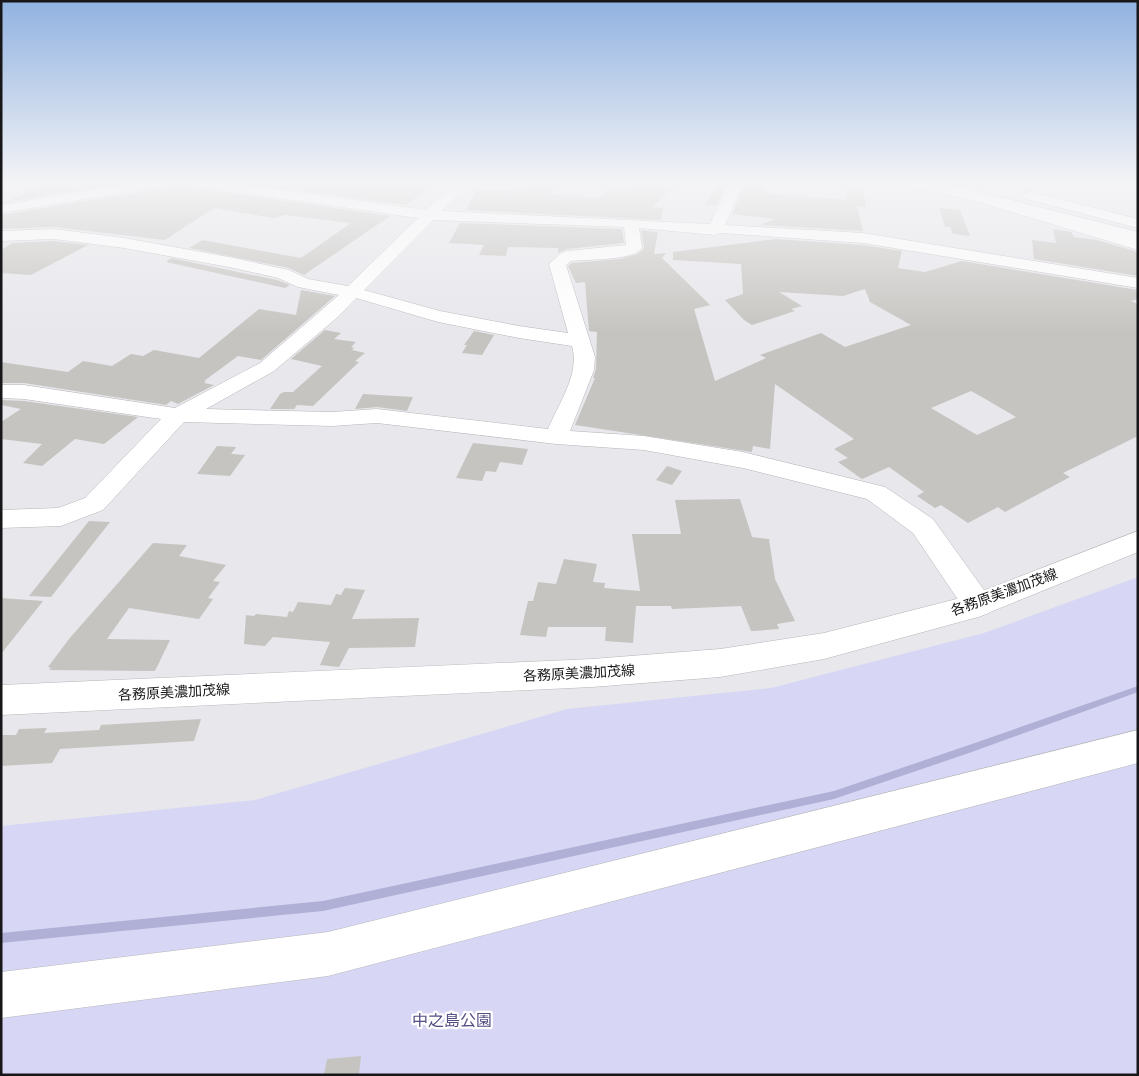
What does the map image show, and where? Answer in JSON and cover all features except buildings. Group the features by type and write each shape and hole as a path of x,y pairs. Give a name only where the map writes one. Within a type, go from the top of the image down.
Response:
{"main road":[{"path":"1,519 61,517 94,504 178,415 267,366 332,312 413,232"},
{"path":"556,437 584,370 585,357 582,341 557,264 566,256 622,252 634,248 632,232"},
{"path":"756,232 863,238 1138,283"},
{"path":"1095,232 1138,245"},
{"path":"1120,232 1138,237"},
{"path":"1,236 54,234 124,243 229,262 282,274 304,283 353,292 438,316 519,332 582,341"},
{"path":"1,391 24,392 178,415 332,419 377,416 556,437 644,443 744,460 876,493 922,526 978,605"},
{"name":"各務原美濃加茂線","path":"1,700 592,674 720,663 824,646 978,605 1138,542"},
{"path":"1,995 328,954 1138,746"}],"green space":[{"name":"中之島公園","path":"1138,577 1138,1075 1,1075 1,826 255,800 567,709 771,688 984,633"}],"waterway":[{"path":"1,938 323,906 834,795 1138,689"}]}
